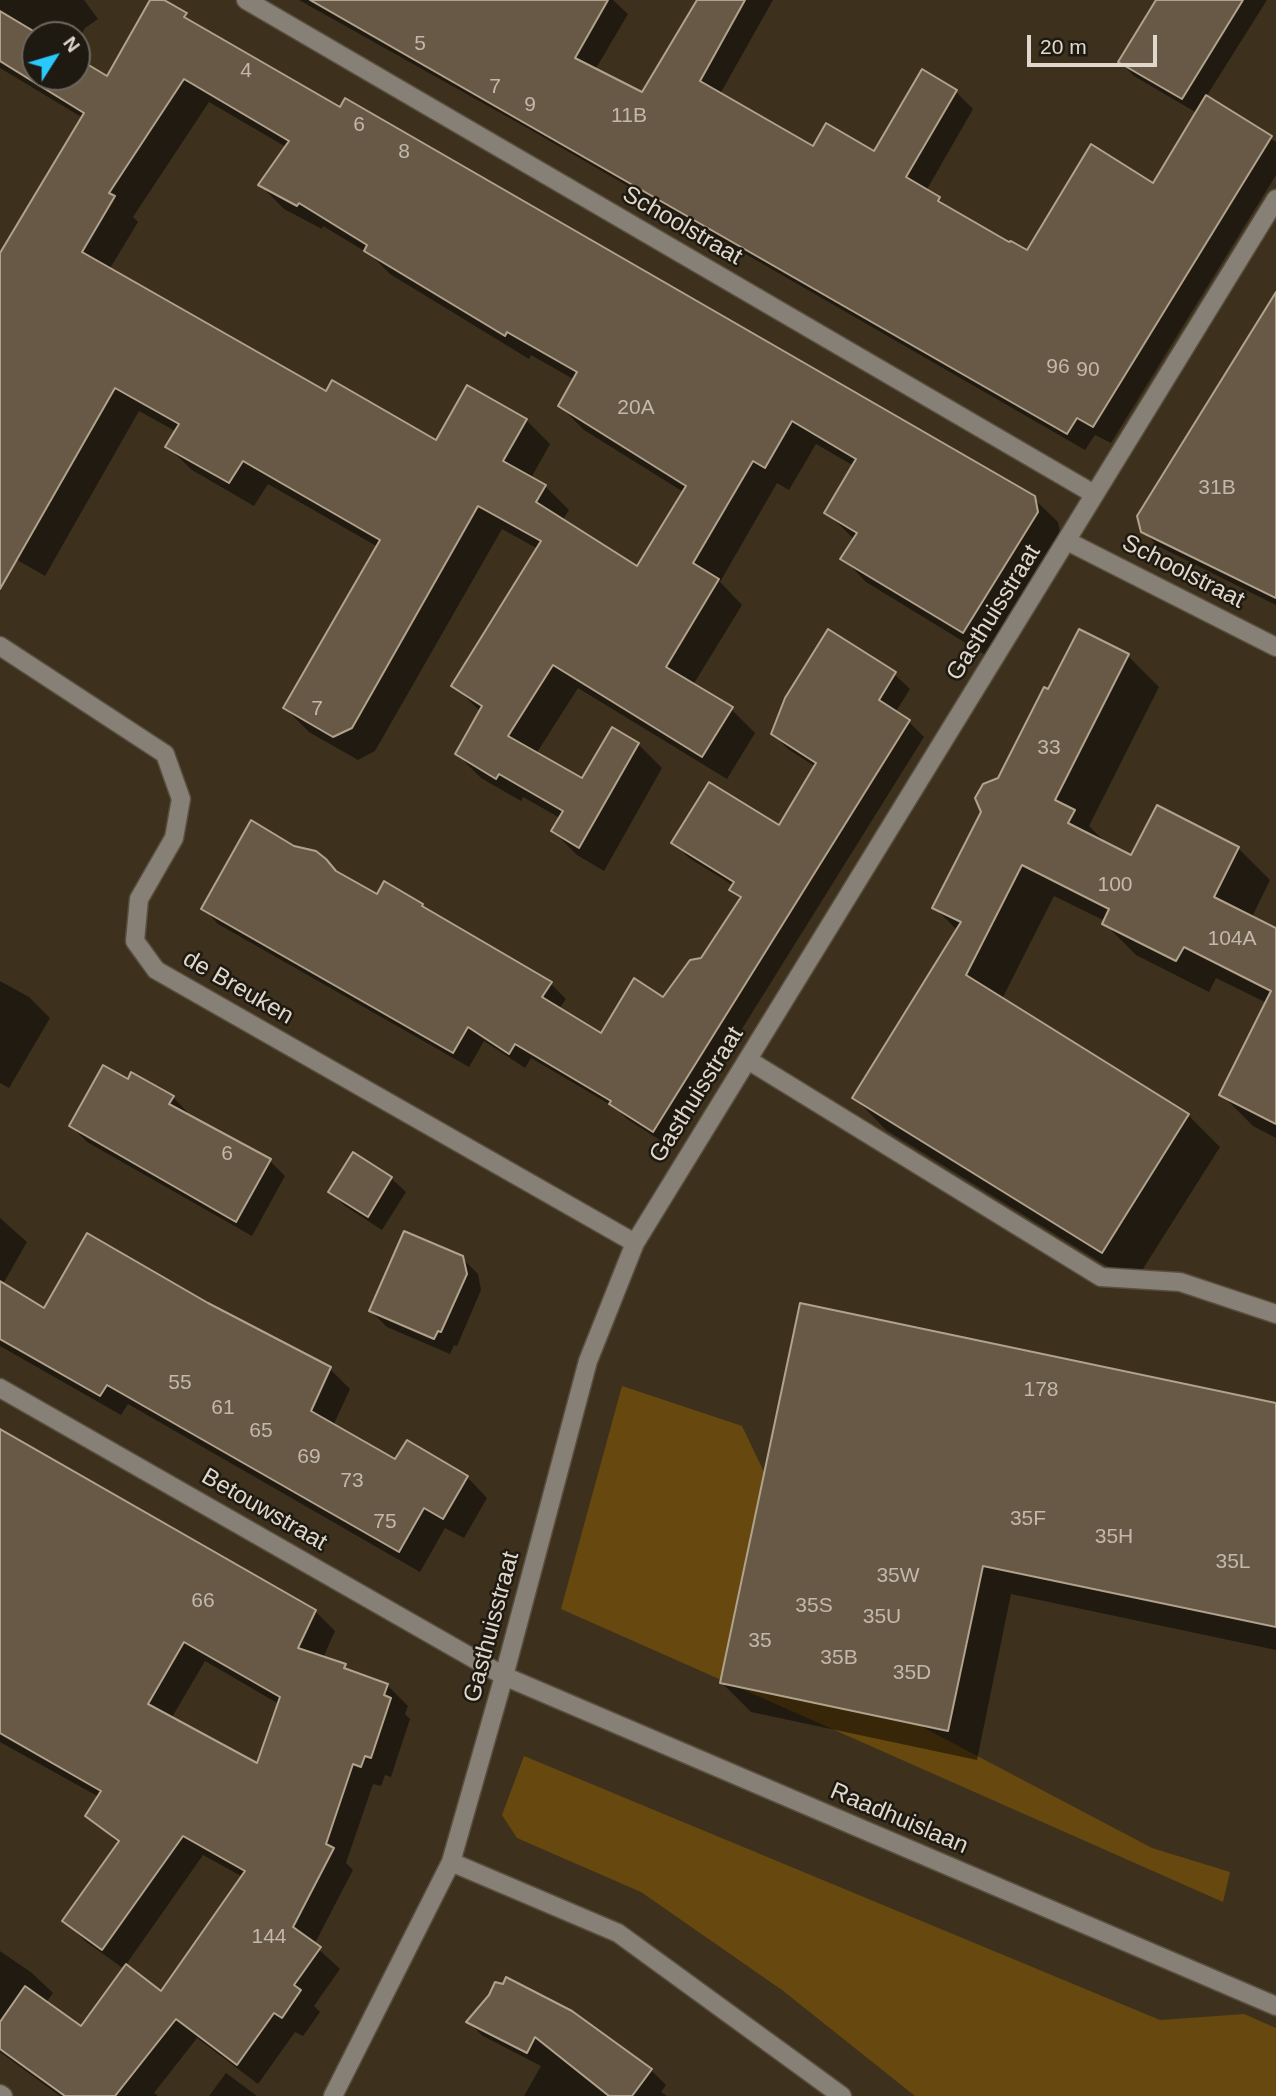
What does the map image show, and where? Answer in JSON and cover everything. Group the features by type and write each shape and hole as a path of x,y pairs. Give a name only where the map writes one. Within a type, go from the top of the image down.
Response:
{"street":[{"name":"Schoolstraat","path":"246,0 1094,494"},
{"name":"Gasthuisstraat","path":"333,2096 451,1862 505,1676 588,1361 635,1243 1276,199"},
{"name":"Schoolstraat","path":"1067,541 1276,647"},
{"name":"de Breuken","path":"0,646 165,754 181,799 179,812 174,838 139,899 135,941 156,970 635,1243"},
{"path":"748,1060 1101,1278 1181,1282 1276,1314"},
{"name":"Betouwstraat","path":"0,1388 505,1676"},
{"name":"Raadhuislaan","path":"505,1676 1276,2006"},
{"path":"451,1862 618,1933 842,2096"}],"shaded area":[{"path":"622,1386 742,1426 873,1701 1152,1848 1230,1872 1223,1902 561,1609"},
{"path":"524,1756 1160,2020 1244,2014 1276,2028 1276,2096 915,2096 782,1990 641,1892 517,1838 502,1815"}],"building":[{"path":"150,0 164,0 187,13 184,17 340,107 345,98 1035,496 1038,512 963,633 840,559 857,533 824,513 856,459 792,421 765,468 753,461 693,563 719,579 666,667 733,707 702,757 553,665 508,736 582,778 612,727 639,743 579,848 551,831 563,811 499,774 496,779 455,754 482,706 451,686 541,541 478,506 352,728 333,737 283,708 380,540 243,461 229,483 165,447 179,424 115,388 0,589 0,253 84,113 48,91 91,91 91,66 107,76","holes":["184,79 289,141 258,185 297,206 299,203 367,245 364,251 505,336 507,332 577,372 558,406 686,486 637,566 536,502 546,485 503,461 527,419 467,385 436,440 332,380 326,391 82,252 115,196 109,193"]},
{"path":"310,0 608,0 575,58 642,92 697,0 745,0 700,81 813,146 826,123 874,151 922,69 957,90 906,177 940,197 938,201 1027,250 1091,144 1153,183 1206,95 1272,136 1093,427 1077,418 1067,434"},
{"path":"1156,0 1243,0 1182,99 1118,62"},
{"path":"0,11 21,24 21,74 0,61"},
{"path":"1276,292 1276,598 1141,532 1137,516"},
{"path":"828,629 896,672 879,700 910,720 653,1132 609,1104 611,1101 515,1044 509,1054 468,1027 453,1053 201,909 251,820 294,846 316,851 336,871 377,894 384,881 552,982 542,997 601,1033 634,978 663,997 690,960 701,958 741,897 729,890 734,882 671,843 709,782 779,825 816,763 771,734 785,698"},
{"path":"1079,629 1129,654 1055,800 1075,810 1068,823 1131,855 1157,805 1239,847 1214,897 1276,928 1276,1124 1219,1095 1271,991 1184,947 1176,961 1102,924 1109,909 1022,865 966,975 1189,1114 1102,1253 852,1098 961,922 932,908 981,812 975,798 983,784 998,778 1044,687 1048,689"},
{"path":"103,1065 128,1079 131,1072 174,1096 169,1104 271,1159 236,1222 69,1126"},
{"path":"353,1152 392,1177 368,1217 328,1192"},
{"path":"404,1231 463,1256 467,1274 441,1332 438,1331 434,1339 369,1311"},
{"path":"87,1233 208,1303 331,1367 311,1411 395,1459 407,1440 468,1476 443,1519 424,1508 399,1552 107,1385 100,1396 0,1339 0,1281 44,1308"},
{"path":"800,1303 1276,1403 1276,1627 983,1566 948,1731 720,1683"},
{"path":"0,1429 316,1610 298,1648 346,1664 344,1668 388,1684 384,1695 391,1698 371,1758 365,1756 361,1767 353,1764 326,1844 334,1848 293,1927 321,1947 294,1985 301,1990 282,2018 274,2013 237,2065 176,2019 115,2096 65,2096 0,2049 0,2022 25,1986 81,2026 126,1964 161,1991 245,1871 183,1836 102,1950 62,1921 119,1841 85,1816 101,1791 0,1733","holes":["184,1642 280,1697 257,1763 148,1704"]},
{"path":"506,1977 572,2011 652,2069 632,2096 609,2096 535,2037 527,2053 466,2022 489,1995 495,1982 503,1984"}]}
